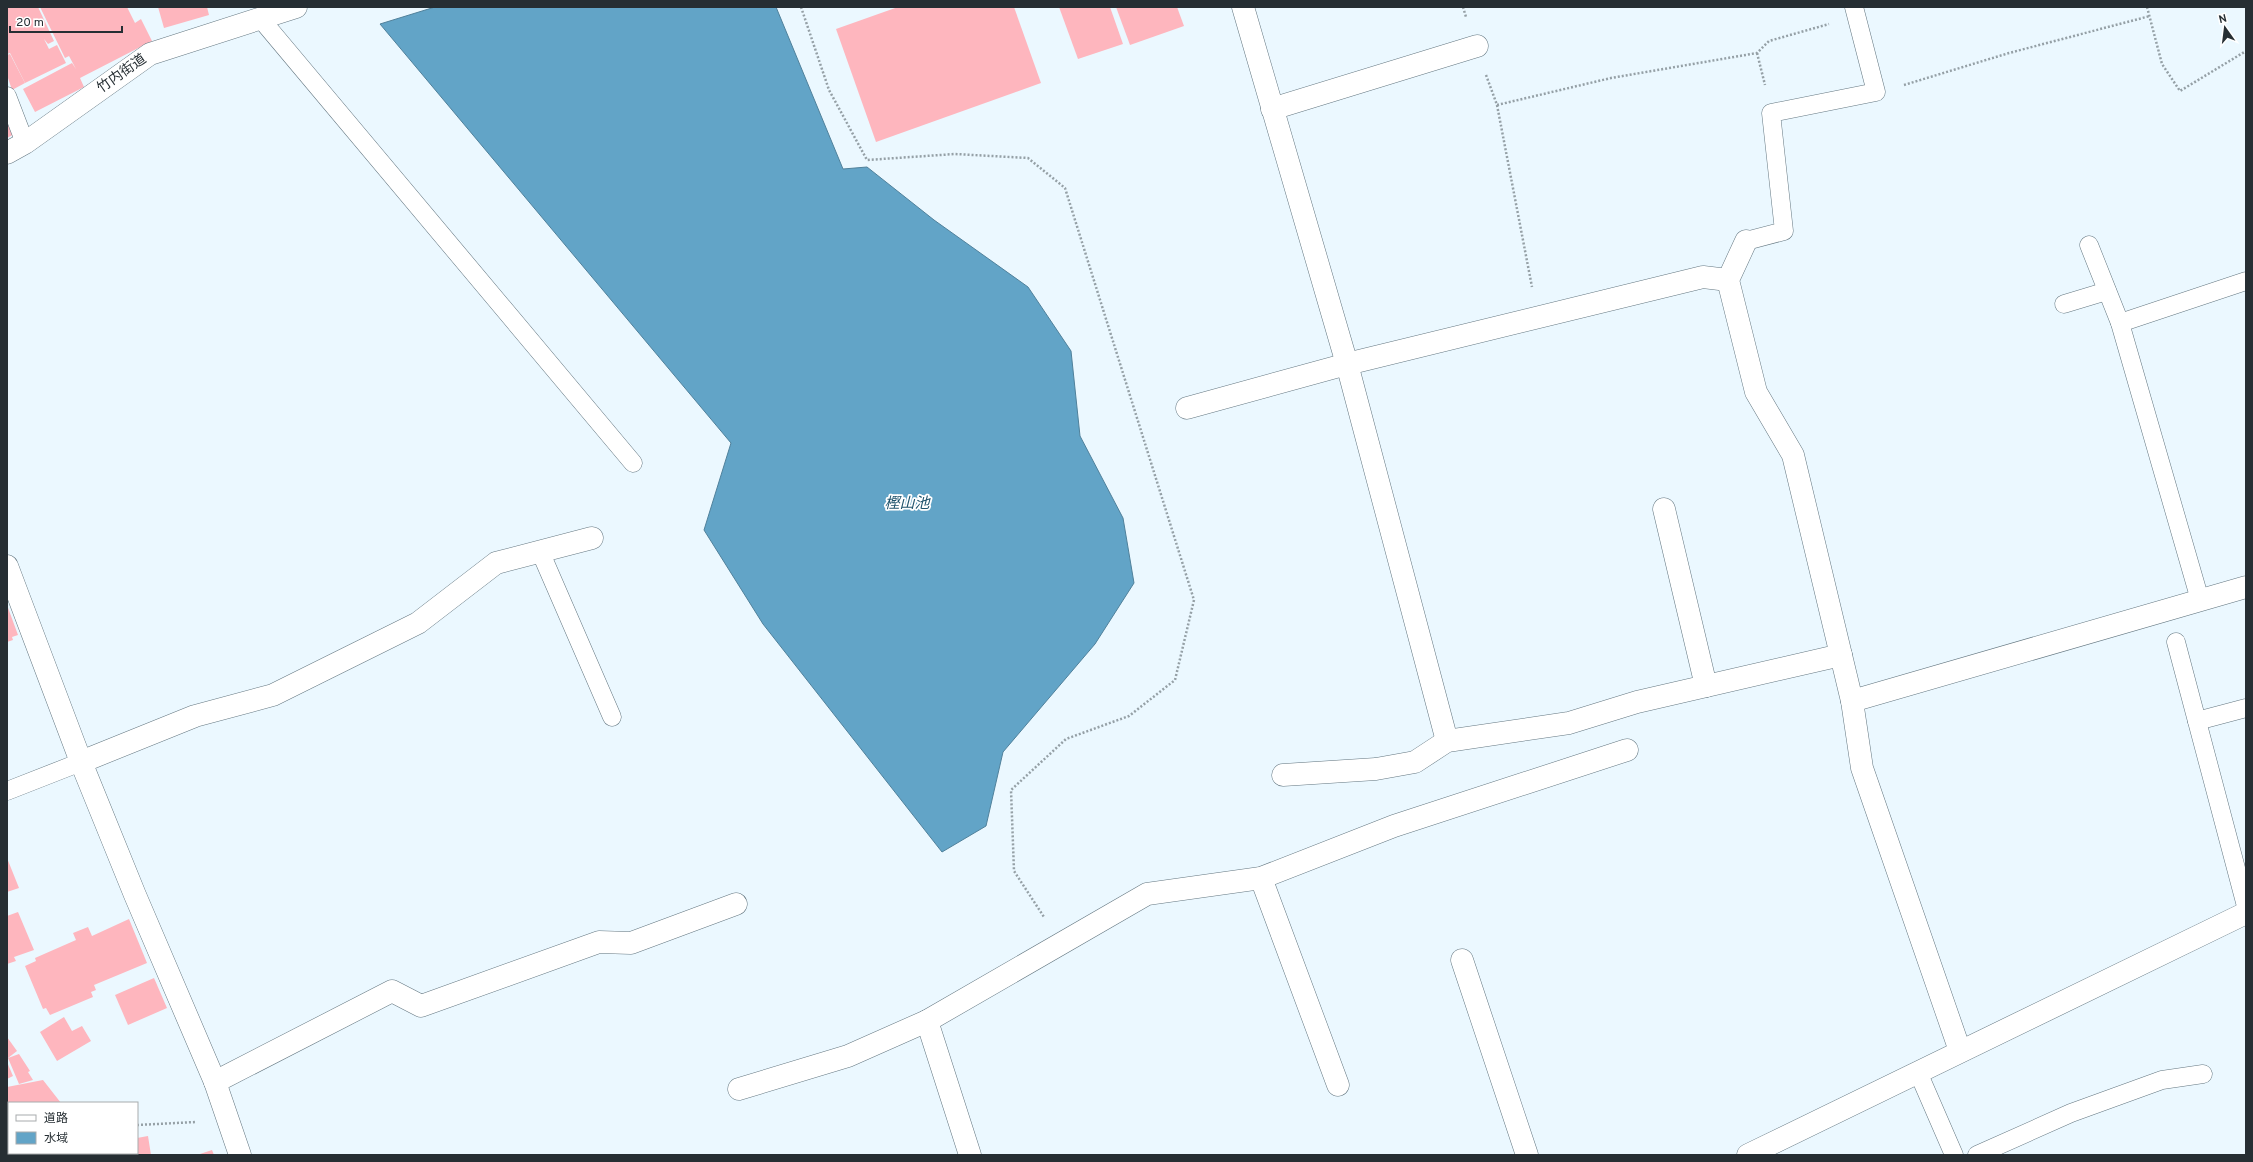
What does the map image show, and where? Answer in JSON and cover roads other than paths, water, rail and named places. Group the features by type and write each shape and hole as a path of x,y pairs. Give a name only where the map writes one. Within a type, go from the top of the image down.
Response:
{"street":[{"name":"竹内街道","path":"16,148 150,54 255,12 296,7"},
{"path":"1243,7 1347,364 1447,741"},
{"path":"1272,108 1477,46"},
{"path":"1746,241 1728,280 1756,392 1793,455 1852,701 1862,768 1960,1051"},
{"path":"1187,408 1347,364 1703,277 1728,280"},
{"path":"1664,509 1706,686"},
{"path":"81,762 195,716 273,695 418,623 496,563 592,538"},
{"path":"7,566 81,762 135,895 215,1082 240,1155"},
{"path":"1852,701 2246,586"},
{"path":"1283,775 1376,769 1415,762 1447,741 1569,723 1636,702 1841,655"},
{"path":"739,1089 848,1056 927,1021 1147,894 1261,878 1394,826 1627,750"},
{"path":"1261,878 1338,1085"},
{"path":"215,1082 392,991 421,1006 600,942 631,943 736,904"},
{"path":"1748,1155 1960,1051 2246,914"},
{"path":"1462,960 1527,1155"},
{"path":"927,1021 970,1155"}],"lane":[{"path":"1746,241 1784,231 1772,113 1876,92 1856,11"},
{"path":"255,12 633,463"},
{"path":"7,96 16,148"},
{"path":"2089,245 2120,323 2200,600"},
{"path":"2120,323 2246,281"},
{"path":"2064,304 2107,291"},
{"path":"540,551 612,716"},
{"path":"2176,642 2246,906"},
{"path":"2197,721 2246,708"},
{"path":"7,791 81,762"},
{"path":"1918,1072 1954,1155"},
{"path":"1978,1155 2070,1113 2162,1080 2203,1074"}],"water":[{"name":"樫山池","path":"435,7 776,7 843,169 867,167 934,220 1028,287 1071,351 1080,436 1123,518 1134,583 1095,644 1003,752 986,826 942,852 763,624 704,530 731,443 380,24"}]}
